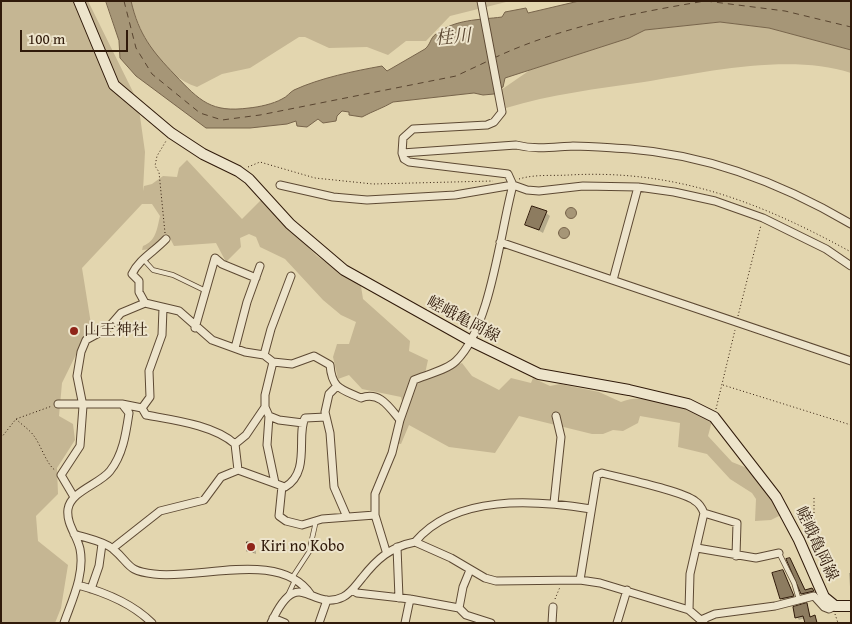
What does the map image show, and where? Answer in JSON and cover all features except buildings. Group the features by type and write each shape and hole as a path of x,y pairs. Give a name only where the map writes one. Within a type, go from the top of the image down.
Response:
{"main road":[{"name":"嵯峨亀岡線","path":"79,1 114,86 171,134 202,154 238,171 249,179 318,250 344,270 471,341 539,374 629,390 688,404 709,412 776,497 799,540 824,598 834,606 851,606"}],"street":[{"path":"386,551 375,515 375,494 392,453 400,420 414,380 455,362 471,341 485,302 514,185 508,174 409,162 404,159 402,152 402,142 408,131 413,129 487,124 499,117 502,112 481,1"},
{"path":"402,152 516,145 534,149 574,146 632,149 670,155 708,162 744,173 789,191 851,224"},
{"path":"280,185 333,197 367,200 455,195 514,185 539,191 583,186 638,186 674,192 745,211 788,228 826,249 851,266"},
{"path":"613,280 638,186"},
{"path":"166,238 157,250 136,264 132,274 139,281 139,292 145,302 180,312 195,328 212,340 264,355 273,362 292,364 314,356 330,365 332,380 336,387 361,398 369,395 378,397 387,403 400,420"},
{"path":"500,242 851,361"},
{"path":"195,328 215,258 222,264 256,278"},
{"path":"235,348 260,266"},
{"path":"264,355 271,329 291,276"},
{"path":"74,497 61,475 80,446 84,406 77,376 81,352 86,340 108,328 121,313 145,302"},
{"path":"142,408 150,397 149,371 162,335 163,308"},
{"path":"273,362 265,395 265,407 269,416 267,446 278,484 279,516 286,521 302,525 316,521 375,515"},
{"path":"336,387 329,394 326,402 326,417 330,433 334,487 347,517"},
{"path":"58,404 84,406 122,404 142,408 146,415 180,421 218,432 235,444 238,470"},
{"path":"64,623 78,585 81,565 80,548 70,526 68,508 74,497 97,483 110,471 123,446 129,413 122,404"},
{"path":"235,444 246,435 265,407"},
{"path":"269,416 279,420 302,423"},
{"path":"554,503 561,437 556,416"},
{"path":"112,548 160,511 204,500 221,477 238,470 285,487 292,483 302,457 302,423 305,418 326,417"},
{"path":"580,580 597,475 602,473 689,497 701,506 704,513 690,574 689,610"},
{"path":"285,623 272,621 288,594 296,592 328,600 340,598 352,590 371,565 386,551 415,542 434,524 468,508 518,503 554,503 591,510"},
{"path":"704,513 737,523 736,556"},
{"path":"74,534 112,548 126,565 135,570 154,574 179,575 233,569 276,573 294,579 312,596"},
{"path":"415,542 451,558 470,570 496,582 580,580 627,590 689,610 703,622 715,614 775,606 814,596 824,607 829,609 834,606"},
{"path":"91,588 99,566 102,544"},
{"path":"398,546 398,598"},
{"path":"697,548 756,558 779,554"},
{"path":"459,608 463,587 470,570"},
{"path":"78,585 91,588 144,616 152,623"},
{"path":"352,590 357,593 410,598 459,608 466,615 491,623"},
{"path":"617,623 627,590"},
{"path":"405,623 410,598"},
{"path":"319,623 328,600"},
{"path":"552,623 553,607"}],"lane":[{"path":"143,259 153,270 173,275 206,291"},
{"path":"288,594 309,552 316,521"},
{"path":"779,554 794,583 799,600"}],"path":[{"path":"166,238 159,172 155,166 157,156 171,134"},
{"path":"238,171 260,162 315,178 373,184 465,180"},
{"path":"723,384 851,425"},
{"path":"1,438 16,419 58,404"},
{"path":"16,419 32,434 44,451 49,466 61,475"},
{"path":"799,540 814,524 814,496"},
{"path":"553,607 562,581"}],"shaded area":[{"path":"1,1 88,1 138,102 145,152 143,191 144,186 152,184 163,176 177,177 179,168 187,160 242,219 261,200 317,256 361,286 363,299 410,341 409,351 428,360 424,378 462,363 472,376 499,390 511,378 531,383 533,378 550,386 560,384 599,392 621,402 631,399 655,400 691,411 712,421 708,436 732,462 747,468 781,515 771,520 755,521 756,499 752,493 730,479 707,454 678,447 680,423 640,416 638,423 623,431 613,430 603,434 592,434 519,416 495,453 449,447 409,425 401,444 396,443 405,415 401,397 362,389 349,375 338,379 333,357 337,344 349,344 356,322 341,315 323,300 285,259 260,247 256,237 249,234 240,238 241,247 226,262 216,243 174,246 168,234 151,249 142,250 143,246 153,238 160,216 152,204 142,204 82,268 91,324 62,383 59,416 73,424 75,440 57,468 58,494 36,516 38,541 68,565 61,608 55,623 1,623"},
{"path":"131,1 510,1 450,16 426,41 406,41 388,55 367,47 329,48 305,37 299,37 250,68 222,74 197,87 173,73 154,53 140,28"},
{"path":"720,22 769,28 851,50 851,73 827,67 802,65 748,66 574,92 506,108 501,90 530,70 629,38 645,30"}],"water":[{"name":"桂川","path":"106,1 131,1 142,33 160,58 199,98 215,107 225,109 249,108 270,104 284,98 293,91 326,78 382,66 387,71 425,49 434,36 451,25 502,17 505,12 526,8 528,13 579,1 851,1 851,50 769,28 720,22 645,30 629,38 505,78 503,87 496,90 494,94 483,95 474,93 393,102 362,117 349,115 349,112 342,111 337,116 336,121 323,123 318,119 307,127 297,126 296,121 287,124 250,128 206,128 136,76 120,58 119,41"},
{"path":"571,207 577,213 571,219 565,213"},
{"path":"564,227 570,233 564,239 558,233"}],"ferry route":[{"path":"124,1 136,48 152,74 200,113 222,120 260,115 456,76 488,61"},
{"path":"494,58 519,47 598,22 705,1"},
{"path":"706,1 785,11 851,27"}],"place":[{"name":"山王神社","path":"74,331"},
{"name":"Kiri no Kobo","path":"251,547"}]}
